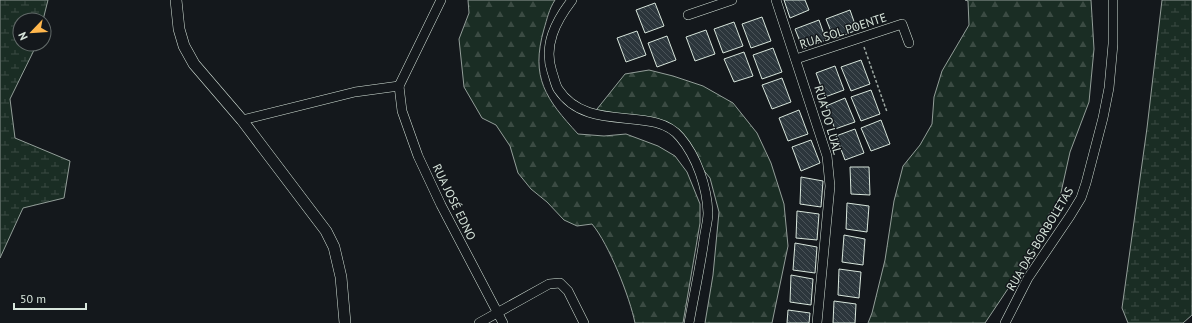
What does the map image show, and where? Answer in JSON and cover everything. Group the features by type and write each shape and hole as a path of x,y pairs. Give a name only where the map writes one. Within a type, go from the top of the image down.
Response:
{"street":[{"path":"176,0 179,29 184,46 190,58 242,120 326,231 334,247 341,277 345,323"},
{"path":"242,120 355,92 399,86 441,0"},
{"path":"572,0 563,11 550,39 549,63 558,89 571,103 593,114 656,122 669,128 680,136 684,142 694,160 703,183 708,214 689,323"},
{"path":"688,15 732,0"},
{"name":"RUA DO LUAL","path":"776,0 827,156 830,186 817,323"},
{"name":"RUA DAS BORBOLETAS","path":"1005,323 1028,278 1081,198 1103,118 1109,88 1113,0"},
{"name":"RUA SOL POENTE","path":"796,59 902,24 909,43"},
{"name":"RUA JOSÉ EDNO","path":"399,86 402,111 418,156 441,205 503,323"},
{"path":"479,323 549,284 560,283 568,291 584,323"}],"path":[{"path":"861,38 887,112"}],"green space":[{"path":"0,0 48,0 45,12 12,12 12,52 33,52 10,99 15,138 70,161 64,198 23,208 0,258"},
{"path":"468,0 555,0 544,29 540,46 539,61 540,75 544,87 557,110 578,134 604,136 626,134 658,146 675,156 687,172 700,204 700,223 683,323 635,323 629,300 612,258 599,233 592,224 577,226 564,220 547,202 531,189 518,173 510,146 496,125 482,118 464,87 459,39 469,13"},
{"path":"965,0 1091,0 1094,49 1089,102 1070,152 1060,197 1032,253 985,323 868,323 872,313 885,260 894,201 903,166 920,145 932,124 934,97 942,71 969,25 968,1"},
{"path":"1162,0 1192,0 1192,315 1183,323 1128,323 1122,308 1147,128"},
{"path":"649,70 703,86 733,103 757,133 771,163 784,204 788,246 772,323 705,323 713,275 719,212 710,178 669,128 593,114 625,74"}],"building":[{"path":"784,0 805,0 809,10 790,18"},
{"path":"655,3 664,26 645,33 636,10"},
{"path":"850,10 857,30 834,39 826,19"},
{"path":"762,17 771,41 751,48 742,24"},
{"path":"819,20 826,40 803,49 795,29"},
{"path":"734,22 743,46 723,53 714,29"},
{"path":"706,30 715,54 695,61 686,37"},
{"path":"637,31 646,55 626,62 617,38"},
{"path":"667,36 676,60 657,67 648,43"},
{"path":"773,48 782,72 762,79 753,55"},
{"path":"744,52 753,76 734,82 724,59"},
{"path":"861,60 870,84 851,91 841,67"},
{"path":"835,66 844,90 825,97 816,73"},
{"path":"782,78 791,102 772,109 762,85"},
{"path":"871,90 880,114 861,121 851,97"},
{"path":"845,98 855,122 835,129 826,106"},
{"path":"799,110 808,134 788,141 779,118"},
{"path":"881,120 890,144 871,151 861,128"},
{"path":"855,129 864,153 845,160 836,136"},
{"path":"811,140 820,163 801,171 792,147"},
{"path":"850,167 869,167 870,195 851,194"},
{"path":"801,177 823,181 821,207 800,204"},
{"path":"847,203 869,206 867,232 846,229"},
{"path":"797,211 819,214 817,240 796,238"},
{"path":"844,235 865,239 863,265 842,262"},
{"path":"795,243 817,247 815,273 793,270"},
{"path":"839,269 861,272 859,298 838,295"},
{"path":"791,275 813,279 811,305 790,302"},
{"path":"834,301 856,304 855,323 833,323"},
{"path":"788,310 810,313 809,323 787,323"}]}
